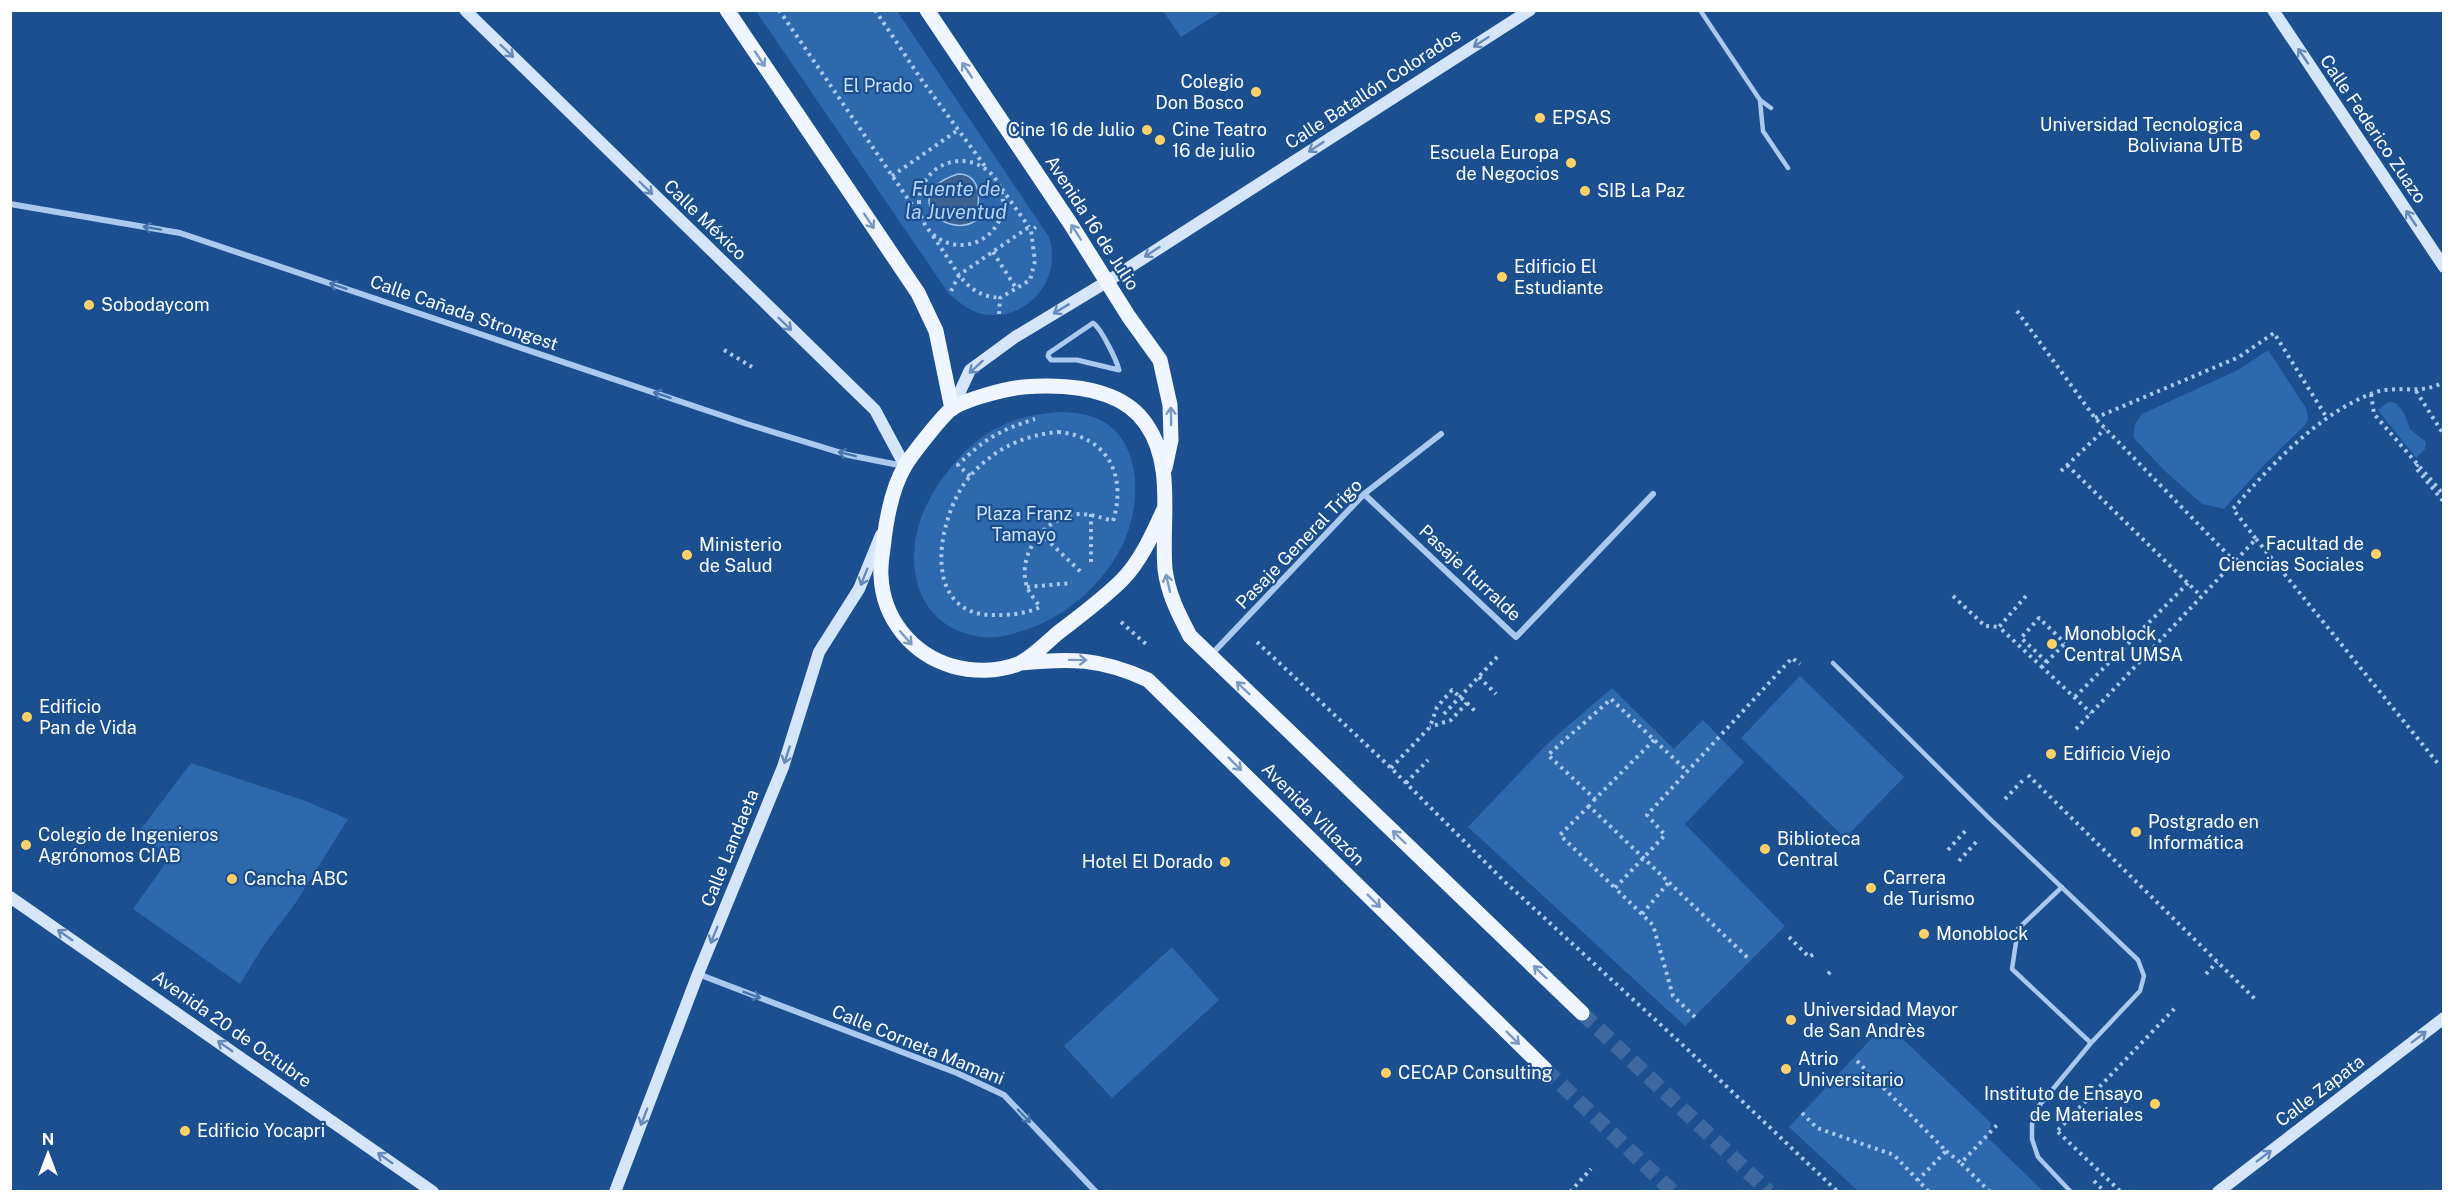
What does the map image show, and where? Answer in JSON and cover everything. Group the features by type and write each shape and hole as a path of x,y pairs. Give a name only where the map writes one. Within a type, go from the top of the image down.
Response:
{"main road":[{"name":"Calle México","path":"465,10 874,410 905,466"},
{"path":"727,10 918,293 936,331 952,409"},
{"name":"Avenida 16 de Julio","path":"927,10 1108,281 1129,317 1160,360 1170,405 1171,440 1163,474"},
{"name":"Calle Batallón Colorados","path":"952,409 970,370 1015,338 1108,281 1530,10"},
{"name":"Calle Federico Zuazo","path":"2273,10 2444,267"},
{"path":"1164,509 1150,541 1124,579 1020,663 983,670 960,668 939,662 923,654 910,643 900,631 886,601 881,576 886,523 892,497 905,466 952,409 986,394 1012,388 1048,385 1077,387 1104,394 1128,405 1145,422 1156,441 1163,474 1166,571 1173,603 1190,636 1582,1013"},
{"name":"Calle Landaeta","path":"615,1191 698,974 783,767 819,652 859,589 886,523"},
{"name":"Avenida Villazón","path":"1020,663 1089,660 1122,668 1148,680 1545,1069"},
{"name":"Avenida 20 de Octubre","path":"10,897 433,1191"},
{"name":"Calle Zapata","path":"2218,1191 2444,1018"}],"street":[{"name":"Calle Cañada Strongest","path":"10,204 180,233 747,424 848,455 905,466"},
{"path":"1090,324 1096,325 1119,370 1077,360 1051,360 1048,356 1090,324"},
{"name":"Pasaje General Trigo","path":"1210,656 1364,494 1441,434"},
{"name":"Pasaje Iturralde","path":"1364,494 1516,637 1653,494"},
{"name":"Calle Corneta Mamani","path":"698,974 957,1073 1004,1095 1096,1191"}],"lane":[{"path":"1700,10 1760,100 1771,108"},
{"path":"1760,100 1763,131 1788,168"},
{"path":"1833,663 2138,960 2144,976 2140,991 2091,1043 2038,1107 2032,1124 2032,1139 2038,1157 2071,1191"},
{"path":"2062,887 2018,929 2012,969 2091,1043"}],"path":[{"path":"779,10 959,275 971,290 987,297 1000,298 1030,280 1035,261 1030,229 875,10"},
{"path":"892,176 958,130"},
{"path":"922,220 919,206 920,191 927,178 937,168 950,162 963,161 977,164 989,171"},
{"path":"930,232 955,245 982,240 996,226 1003,207 1002,194 997,181"},
{"path":"949,294 959,275 1040,224"},
{"path":"993,252 1016,288"},
{"path":"999,315 1000,298"},
{"path":"2017,311 2095,418 2235,562"},
{"path":"2095,418 2239,357 2274,333 2327,418"},
{"path":"724,350 752,367"},
{"path":"2440,766 2233,509 2267,469 2327,418 2372,394 2389,389 2416,391 2435,387 2444,382"},
{"path":"2416,391 2444,435"},
{"path":"2372,394 2374,414 2444,495"},
{"path":"970,476 958,465 974,449 996,433 1042,417"},
{"path":"2061,471 2105,429"},
{"path":"1058,432 1075,433 1093,441 1105,453 1113,470 1117,492 1113,521 1090,514 1072,515 1055,521 1040,533 1029,549 1025,568 1027,587 1040,607 1009,615 986,615 968,610 956,600 947,585 941,551 943,532 950,510 958,492 970,476 1001,449 1039,434 1058,432"},
{"path":"2418,464 2415,466 2444,502"},
{"path":"2067,465 2201,596"},
{"path":"1090,514 1090,572"},
{"path":"1040,533 1090,582"},
{"path":"2076,729 2256,538"},
{"path":"1027,587 1081,583"},
{"path":"2075,697 2188,584"},
{"path":"1953,596 1985,626 1999,627 2091,713"},
{"path":"1999,627 2026,596"},
{"path":"2042,667 2047,662 2067,641 2039,618 2021,638 2047,662"},
{"path":"1118,619 1148,646"},
{"path":"1248,634 1391,768 1504,881 1838,1191"},
{"path":"1444,714 1516,637"},
{"path":"1616,888 1665,834 1647,814 1792,658 1800,664"},
{"path":"1479,677 1496,694"},
{"path":"1391,768 1430,727 1437,707 1452,690 1476,712"},
{"path":"1596,799 1548,755 1611,699 1687,771"},
{"path":"1430,727 1451,720 1467,703"},
{"path":"1654,740 1560,835 1653,925 1673,996 1695,1017"},
{"path":"1406,783 1428,760"},
{"path":"2028,775 2254,999"},
{"path":"1589,806 1748,958"},
{"path":"1948,850 1963,834"},
{"path":"1959,861 1974,844"},
{"path":"1642,914 1669,882"},
{"path":"1789,937 1809,957 1814,954"},
{"path":"2206,974 2217,962"},
{"path":"2121,1191 2057,1131 2176,1007"},
{"path":"1857,1060 1946,1151 1961,1162 1990,1191"},
{"path":"1802,1113 1817,1128 1894,1155 1929,1191"},
{"path":"1961,1162 1997,1125"},
{"path":"1918,1180 1946,1151"},
{"path":"1570,1191 1591,1169"}],"green space":[{"name":"El Prado","path":"756,11 897,11 1049,237 1052,252 1047,280 1030,302 1018,310 989,315 972,311 949,294"},
{"path":"1163,11 1222,11 1181,37"},
{"path":"2268,350 2306,408 2308,419 2305,425 2260,469 2224,509 2202,504 2164,470 2133,437 2135,424 2142,414 2238,370"},
{"path":"2388,402 2396,403 2404,413 2410,429 2426,442 2425,449 2416,458 2378,410"},
{"name":"Plaza Franz Tamayo","path":"1064,412 1097,418 1119,435 1127,449 1133,465 1135,498 1128,531 1122,546 1094,586 1055,617 1013,634 994,637 976,636 954,629 937,617 925,602 918,584 914,564 915,543 928,502 940,481 956,461 985,435 1020,419"},
{"path":"1800,676 1904,777 1845,838 1741,738"},
{"path":"1612,688 1674,749 1703,720 1744,762 1685,824 1785,926 1685,1026 1468,827 1547,744"},
{"name":"Cancha ABC","path":"191,763 303,800 348,819 297,901 264,945 240,984 133,909 170,857 138,833"},
{"path":"1172,947 1219,1000 1112,1098 1064,1046"},
{"path":"1886,1023 1991,1123 1988,1138 2043,1191 1858,1191 1789,1127"}],"water":[{"name":"Fuente de la Juventud","path":"958,174 972,179 978,191 975,221 963,225 951,224 941,219 933,212 929,202 931,192 940,182"}],"tunnel":[{"path":"1582,1013 1769,1192"},
{"path":"1545,1069 1673,1192"}],"place":[{"name":"Colegio Don Bosco","path":"1256,92"},
{"name":"EPSAS","path":"1540,118"},
{"name":"Cine 16 de Julio","path":"1147,130"},
{"name":"Universidad Tecnologica Boliviana UTB","path":"2255,135"},
{"name":"Cine Teatro 16 de julio","path":"1160,140"},
{"name":"Escuela Europa de Negocios","path":"1571,163"},
{"name":"SIB La Paz","path":"1585,191"},
{"name":"Edificio El Estudiante","path":"1502,277"},
{"name":"Sobodaycom","path":"89,305"},
{"name":"Facultad de Ciencias Sociales","path":"2376,554"},
{"name":"Ministerio de Salud","path":"687,555"},
{"name":"Monoblock Central UMSA","path":"2052,644"},
{"name":"Edificio Pan de Vida","path":"27,717"},
{"name":"Edificio Viejo","path":"2051,754"},
{"name":"Postgrado en Informática","path":"2136,832"},
{"name":"Colegio de Ingenieros Agrónomos CIAB","path":"26,845"},
{"name":"Biblioteca Central","path":"1765,849"},
{"name":"Hotel El Dorado","path":"1225,862"},
{"name":"Cancha ABC","path":"232,879"},
{"name":"Carrera de Turismo","path":"1871,888"},
{"name":"Monoblock","path":"1924,934"},
{"name":"Universidad Mayor de San Andrès","path":"1791,1020"},
{"name":"Atrio Universitario","path":"1786,1069"},
{"name":"CECAP Consulting","path":"1386,1073"},
{"name":"Instituto de Ensayo de Materiales","path":"2155,1104"},
{"name":"Edificio Yocapri","path":"185,1131"}]}
